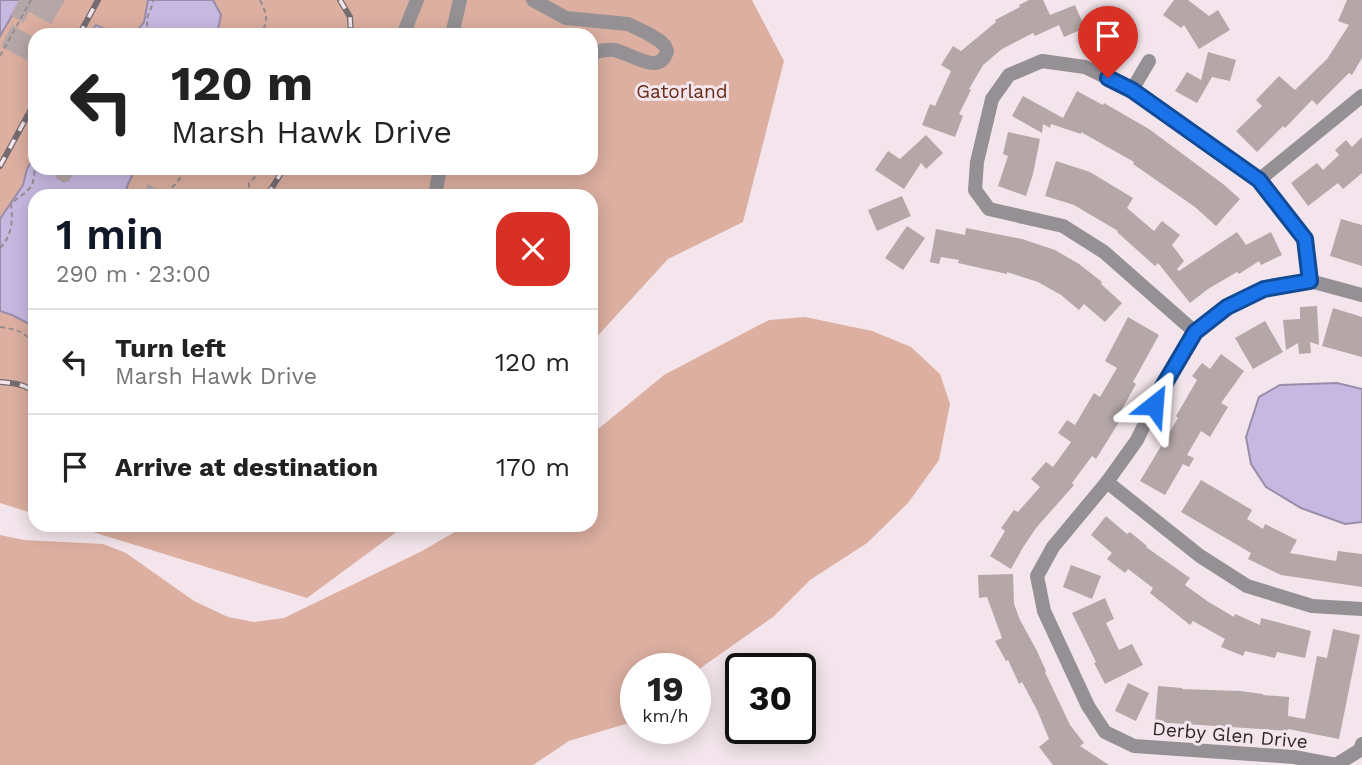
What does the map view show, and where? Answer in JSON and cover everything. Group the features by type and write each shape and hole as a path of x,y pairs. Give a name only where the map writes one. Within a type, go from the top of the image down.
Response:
{"street":[{"path":"407,28 417,0"},
{"path":"454,28 460,0"},
{"path":"533,0 566,18 628,24 660,41 667,51 664,60 656,64 617,50 598,52"},
{"path":"1195,332 1104,252 1084,239 1063,226 989,209 975,190 977,162 992,99 1009,75 1042,61 1086,67 1132,90 1259,180 1305,239 1310,281"},
{"path":"1132,90 1149,61"},
{"path":"1259,180 1362,96"},
{"name":"Derby Glen Drive","path":"1362,295 1310,281 1264,289 1227,307 1195,332 1162,388 1138,440 1053,547 1037,576 1044,611 1088,706 1105,732 1134,746 1294,757 1336,765 1360,750 1362,744"},
{"path":"1107,482 1200,556 1247,586 1312,606 1362,609"}],"path":[{"path":"0,56 31,0"},
{"path":"146,28 153,0"},
{"path":"260,0 266,12 265,28"},
{"path":"169,189 182,175"},
{"path":"0,247 11,230 11,205 14,199 28,190"},
{"path":"0,327 21,331 28,337"}],"green space":[{"name":"Gatorland","path":"0,0 752,0 784,61 743,222 668,259 598,335 598,189 28,189 28,512 0,503"},
{"path":"805,317 872,331 911,347 940,374 950,404 939,460 908,503 867,543 810,580 773,617 711,661 711,653 620,653 620,726 569,741 533,765 0,765 0,535 24,540 103,544 126,553 194,601 228,617 254,622 284,618 422,551 455,532 598,532 598,429 664,375 769,320"},
{"path":"93,532 397,532 307,598"}],"shaded area":[{"path":"0,0 21,0 0,36"},
{"path":"148,0 213,0 221,15 218,28 139,28 144,22"},
{"path":"27,169 28,175 132,175 126,189 28,189 28,323 0,311 0,219 23,185"},
{"path":"1337,383 1362,389 1362,522 1345,524 1301,508 1266,487 1251,464 1246,437 1259,397 1280,385"}],"building":[{"path":"19,0 65,0 51,24 29,12 23,23 11,15"},
{"path":"1029,0 1043,0 1050,15 1075,5 1085,28 1064,37 1059,25 1035,36 1033,33 1002,49 983,65 969,89 971,90 959,114 963,116 955,137 922,125 930,104 935,106 951,71 941,65 953,46 961,51 996,22 995,20"},
{"path":"1174,0 1188,0 1209,16 1218,10 1230,30 1199,49 1184,25 1181,28 1163,15"},
{"path":"1347,0 1362,0 1362,58 1352,75 1349,73 1317,105 1312,100 1257,152 1236,131 1262,106 1256,100 1279,76 1295,90 1327,59 1349,25 1338,21"},
{"path":"1107,9 1118,34 1096,43 1085,19"},
{"path":"12,25 28,34 28,61 1,46"},
{"path":"1208,52 1236,60 1230,81 1212,77 1197,103 1175,91 1187,72 1201,80"},
{"path":"1077,91 1149,129 1240,199 1216,226 1195,207 1133,164 1134,162 1081,132 1051,124 1050,128 1043,124 1042,133 1012,116 1023,96 1063,118"},
{"path":"1008,132 1040,139 1026,196 998,186 1008,156 1003,154"},
{"path":"926,135 943,153 926,169 921,163 904,189 875,170 888,151 900,159"},
{"path":"1362,137 1362,173 1343,189 1338,183 1308,206 1291,183 1317,163 1323,170 1339,155 1335,150 1346,140 1352,147"},
{"path":"1056,161 1090,172 1133,198 1127,208 1154,231 1162,221 1180,235 1172,245 1184,261 1177,269 1179,271 1237,232 1246,245 1271,232 1282,255 1261,265 1259,261 1239,274 1237,272 1190,303 1158,263 1155,266 1118,231 1074,205 1045,196"},
{"path":"55,175 72,175 64,183"},
{"path":"902,196 911,216 877,231 868,210"},
{"path":"1341,219 1362,225 1362,266 1330,256"},
{"path":"907,226 925,238 903,270 885,258"},
{"path":"966,228 1022,239 1055,250 1102,282 1101,284 1122,303 1105,322 1084,304 1079,310 1061,295 1038,282 1007,272 958,263 959,260 941,257 939,264 930,262 936,229 965,235"},
{"path":"1317,306 1319,345 1310,342 1311,353 1299,354 1298,343 1286,350 1283,320 1300,319 1300,307"},
{"path":"1333,308 1362,317 1362,357 1322,346"},
{"path":"1128,317 1159,335 1133,382 1136,384 1122,409 1126,411 1096,459 1092,456 1072,483 1074,485 1036,528 1011,569 990,556 1005,531 1001,528 1014,510 1018,512 1040,487 1031,479 1046,462 1053,467 1071,442 1058,433 1067,420 1075,425 1094,393 1100,397 1117,368 1105,361"},
{"path":"1265,321 1283,352 1253,369 1235,338"},
{"path":"1221,354 1244,371 1221,403 1228,407 1210,437 1201,431 1187,455 1194,458 1189,467 1183,464 1165,495 1140,481 1178,418 1176,416 1197,380 1192,376 1202,363 1210,369"},
{"path":"1201,480 1252,510 1247,519 1263,529 1265,524 1297,540 1290,553 1336,561 1338,551 1362,554 1362,587 1281,575 1248,559 1251,553 1181,512"},
{"path":"1106,516 1190,578 1185,585 1234,617 1235,614 1260,625 1261,618 1311,631 1305,658 1277,652 1275,658 1245,651 1243,656 1221,647 1225,639 1193,621 1190,625 1150,593 1153,588 1128,569 1125,573 1107,559 1112,553 1091,535"},
{"path":"1071,565 1101,576 1092,599 1063,587"},
{"path":"1013,574 1014,604 1020,620 1070,725 1084,743 1080,746 1109,765 1053,765 1039,747 1049,739 1022,682 1019,684 995,641 1002,638 987,597 979,598 978,575"},
{"path":"1105,598 1114,619 1106,623 1119,650 1132,644 1143,665 1105,684 1072,613"},
{"path":"1333,629 1360,635 1339,739 1288,729 1155,722 1158,686 1289,697 1288,716 1305,719 1317,656 1327,658"},
{"path":"1128,683 1149,693 1136,721 1115,711"}],"railway":[{"path":"83,28 98,0"},
{"path":"340,0 350,17 351,28"},
{"path":"0,166 28,115"},
{"path":"271,189 280,175"},
{"path":"0,382 28,388"}],"route":[{"path":"1108,78 1132,90 1259,180 1305,239 1310,281 1264,289 1227,307 1195,332 1154,405"}]}
